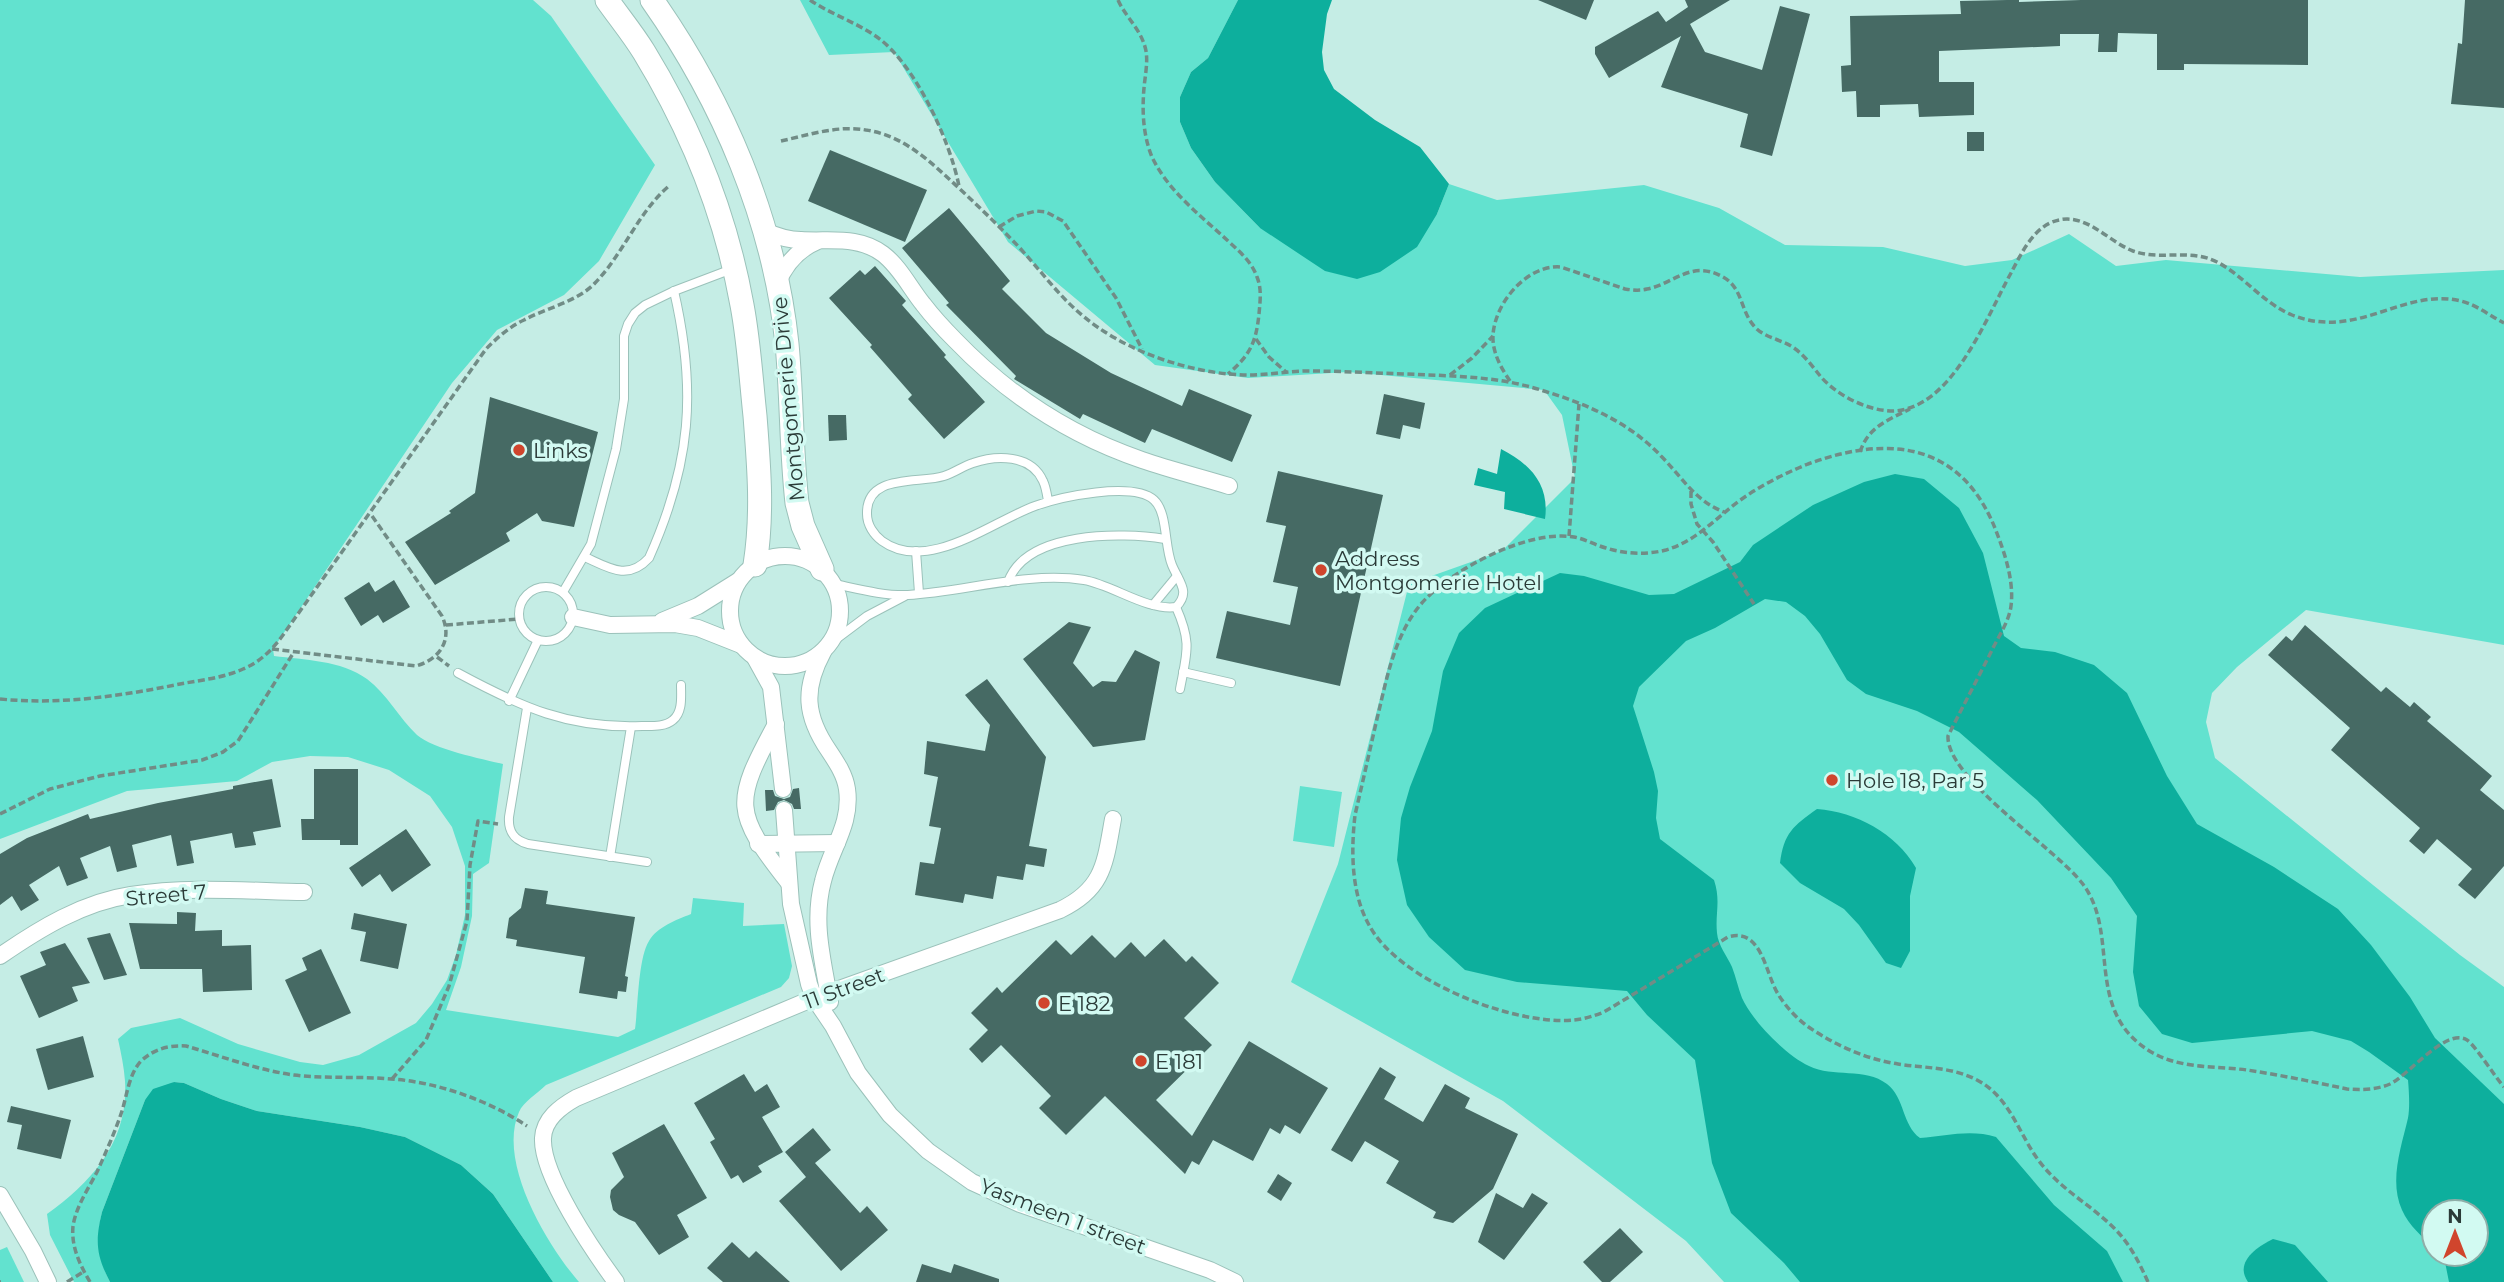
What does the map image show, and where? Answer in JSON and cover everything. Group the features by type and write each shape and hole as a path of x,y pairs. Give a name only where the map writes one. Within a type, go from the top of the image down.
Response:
{"street":[{"name":"Montgomerie Drive","path":"607,0 644,53 680,120 702,168 734,268 748,342 760,482 761,524 747,572"},
{"name":"Montgomerie Drive","path":"652,0 676,34 716,105 737,153 765,231 787,344 797,503 803,526 828,577"},
{"path":"765,231 787,239 864,244 883,254 954,340 1022,398 1059,422 1100,443 1141,460 1229,486"},
{"path":"777,284 789,262 810,245 822,240"},
{"path":"652,624 698,606 771,557 789,556 807,560 828,577 840,599 838,629 814,670 809,690 810,710 816,730 839,766 847,786 849,808 844,829 822,881 817,921 821,996"},
{"path":"747,572 732,595 730,613 733,630 742,645 755,658 771,687 783,789"},
{"path":"573,617 610,625 652,624 698,628 742,645"},
{"path":"755,658 772,665 790,666 808,662 827,648"},
{"path":"776,724 749,776 745,793 748,820 758,844 789,883"},
{"path":"784,810 789,883 799,948 821,996"},
{"name":"11 Street","path":"543,1137 554,1113 576,1098 821,996 1060,910 1078,901 1092,888 1102,872 1114,819"},
{"path":"758,844 837,843"},
{"name":"Street 7","path":"0,956 37,931 70,915 129,895 178,890 304,892"},
{"name":"Yasmeen 1 street","path":"821,996 833,1026 858,1073 890,1115 928,1151 972,1182 1020,1204 1210,1270 1235,1282"},
{"path":"543,1137 547,1164 575,1220 616,1282"},
{"path":"0,1195 48,1282"}],"lane":[{"path":"563,592 585,557 595,531 621,424 624,399 624,336 628,324 635,313 645,305 734,268"},
{"path":"585,557 621,571 642,566 649,558 674,494 684,449 688,392 687,358 674,291"},
{"path":"827,648 867,616 907,595 919,593 1008,582 1074,579 1088,581 1160,607 1176,607 1182,601 1184,592 1165,539 1160,506 1143,493 1090,493 1048,501 1017,513 967,539 916,551 887,545 876,537 867,514 869,502 876,491 888,484 931,480 983,460 1017,459 1028,464 1044,481 1048,501"},
{"path":"1008,582 1018,563 1028,556 1072,540 1118,534 1165,539"},
{"path":"916,551 919,593"},
{"path":"1153,605 1177,576"},
{"path":"828,577 907,595"},
{"path":"547,586 563,592 570,601 573,617 565,634 547,641 538,640 528,635 519,619 522,599 528,592 547,586"},
{"path":"1176,607 1188,642 1180,689"},
{"path":"509,701 538,640"},
{"path":"1184,672 1231,682"},
{"path":"458,673 509,701 561,719 631,727 666,725 673,720 681,705 681,685"},
{"path":"527,708 509,826 512,835 519,841 647,862"},
{"path":"610,857 631,727"}],"path":[{"path":"810,0 879,39 904,63 950,150 959,188"},
{"path":"1118,0 1125,15 1136,26 1143,39 1147,54 1143,108 1145,132 1152,155 1163,176 1179,195 1239,251 1254,269 1260,292 1256,338 1244,358 1228,374"},
{"path":"781,141 840,129 866,130 890,136 914,148 999,227 1074,311 1118,341 1143,351 1228,374 1267,375 1286,372 1448,376 1510,382 1544,390 1601,413 1643,439 1661,455 1691,491 1707,504 1724,512"},
{"path":"0,699 47,701 121,695 226,675 258,661 272,649 485,349 521,321 584,292 596,282 648,207 670,185"},
{"path":"999,227 1017,216 1036,211 1046,212 1063,221 1120,304 1143,351"},
{"path":"1860,452 1867,436 1874,429 1931,398 1946,384 1968,353 2016,264 2038,231 2051,223 2066,219 2095,227 2119,244 2146,255 2191,254 2219,263 2271,303 2308,321 2350,321 2424,300 2443,299 2461,301 2504,323"},
{"path":"1510,382 1498,360 1493,336 1497,317 1519,284 1543,268 1561,267 1625,289 1636,290 1657,286 1679,274 1694,271 1724,277 1735,287 1743,300 1746,314 1754,327 1802,355 1838,392 1873,408 1893,411 1913,407"},
{"path":"1448,376 1472,358 1493,336"},
{"path":"1256,338 1269,358 1286,372"},
{"path":"1569,537 1579,404"},
{"path":"2148,1282 2129,1246 2116,1230 2053,1177 2039,1161 2008,1107 1994,1092 1977,1080 1957,1072 1878,1060 1859,1054 1805,1025 1777,993 1760,953 1749,938 1743,935 1728,937 1619,1003 1589,1018 1557,1020 1513,1013 1458,995 1408,966 1380,941 1361,908 1354,870 1355,815 1389,670 1407,624 1420,605 1436,589 1494,554 1531,540 1569,537 1626,553 1646,553 1676,546 1703,532 1724,512 1762,486 1785,474 1835,456 1888,447 1927,454 1944,463 1974,490 1985,505 1994,524 2008,572 2010,609 1948,736 1952,755 1964,772 2073,873 2089,892 2098,915 2110,997 2116,1014 2138,1043 2170,1061 2188,1065 2247,1070 2347,1089 2376,1088 2391,1084 2444,1042 2456,1037 2468,1041 2504,1087"},
{"path":"1691,491 1693,514 1703,532 1713,542 1754,604"},
{"path":"272,649 416,666 437,657 447,637 446,625 437,608 369,513"},
{"path":"446,625 519,619"},
{"path":"0,814 50,789 100,776 202,760 223,752 238,741 294,652"},
{"path":"393,1079 426,1040 449,986 467,921 470,865 478,821 509,826"},
{"path":"90,1282 77,1258 73,1243 76,1213 111,1141 139,1064 159,1049 172,1045 186,1046 291,1074 345,1079 393,1079 431,1086 478,1101 523,1123 543,1137"},
{"path":"67,1282 84,1272"}],"shaded area":[{"path":"0,0 533,0 551,16 655,165 599,261 564,295 497,330 452,383 273,649 274,656 322,662 357,673 374,685 424,740 458,753 503,764 489,863 473,874 472,916 461,967 446,1010 618,1037 635,1029 641,971 649,941 662,928 691,914 693,898 744,903 743,926 784,924 792,966 789,978 781,987 546,1085 521,1108 514,1132 520,1178 540,1225 579,1282 553,1282 493,1194 461,1165 405,1137 257,1111 184,1083 174,1082 145,1100 102,1212 99,1248 110,1282 74,1282 50,1235 47,1214 93,1174 114,1141 121,1123 125,1081 118,1039 131,1028 180,1018 238,1044 300,1062 323,1065 359,1055 416,1023 447,980 465,915 465,866 452,827 430,796 389,770 348,757 310,756 272,762 237,781 127,791 0,839"},
{"path":"800,0 1238,0 1208,58 1191,72 1180,97 1180,122 1191,148 1215,182 1260,228 1437,214 1449,184 1497,200 1644,185 1719,208 1785,245 1883,247 1965,266 2012,260 2069,234 2116,266 2166,260 2360,277 2504,270 2504,645 2306,610 2237,667 2212,693 2206,722 2215,758 2460,955 2504,987 2504,1282 1724,1282 1686,1241 1503,1101 1291,982 1338,864 1409,584 1502,551 1575,478 1562,415 1544,390 1348,372 1248,378 1155,365 1008,242 894,52 829,55"},
{"path":"1238,0 1332,0 1327,14 1322,52 1324,70 1334,89 1375,120 1420,147 1449,184 1437,214 1417,247 1380,272 1357,279 1325,271 1260,228 1215,182 1191,148 1180,122 1180,97 1191,72 1208,58"},
{"path":"1501,449 1529,468 1541,485 1546,507 1545,519 1504,509 1505,492 1474,485 1478,468 1497,474"},
{"path":"1895,474 1924,479 1959,508 1983,553 2004,636 2021,648 2055,652 2094,665 2127,693 2167,776 2197,824 2274,867 2338,909 2371,945 2410,997 2435,1038 2504,1104 2504,1282 2449,1282 2446,1268 2490,1268 2490,1198 2420,1198 2420,1234 2402,1210 2396,1176 2409,1114 2408,1080 2351,1041 2312,1031 2192,1043 2162,1034 2139,1006 2133,972 2137,916 2111,878 2037,800 1959,732 1917,711 1866,694 1847,680 1820,634 1805,616 1786,602 1765,599 1715,628 1686,641 1639,687 1633,706 1658,791 1656,818 1660,839 1714,880 1719,942 1732,967 1742,998 1771,1037 1790,1054 1818,1070 1869,1076 1887,1084 1897,1097 1914,1133 1920,1138 1968,1133 1996,1137 2054,1205 2107,1251 2123,1282 1800,1282 1784,1263 1731,1213 1712,1163 1695,1060 1647,1015 1627,991 1517,982 1465,970 1429,937 1407,905 1397,860 1401,818 1432,731 1443,671 1459,633 1485,608 1560,573 1584,576 1649,595 1674,594 1740,562 1753,545 1813,505 1864,482"},
{"path":"1300,786 1342,792 1334,847 1293,841"},
{"path":"1817,809 1846,815 1874,826 1898,844 1916,868 1910,896 1910,951 1901,968 1886,963 1844,909 1800,883 1780,863 1784,844 1791,831"},
{"path":"174,1082 184,1083 257,1111 405,1137 461,1165 493,1194 553,1282 110,1282 98,1248 102,1212 145,1100 153,1089"},
{"path":"2273,1239 2295,1245 2328,1282 2248,1282 2244,1268 2249,1256"},
{"path":"7,1247 24,1282 0,1282 0,1250"}],"building":[{"path":"1538,0 1594,0 1586,20"},
{"path":"1685,0 1730,0 1690,24 1705,52 1762,70 1780,6 1810,14 1772,156 1740,147 1748,114 1661,87 1681,36 1609,78 1595,54 1595,47 1658,11 1666,22 1688,7"},
{"path":"2308,0 2308,65 2184,64 2184,70 2157,70 2157,34 2118,33 2117,52 2098,52 2099,34 2060,34 2060,46 1939,51 1939,82 1974,82 1974,115 1919,117 1918,104 1880,105 1880,117 1857,117 1856,91 1842,92 1841,66 1851,65 1850,16 1961,14 1960,1"},
{"path":"2465,0 2504,0 2504,108 2451,104 2458,43 2462,44"},
{"path":"1967,132 1984,132 1984,151 1967,151"},
{"path":"830,150 927,190 905,242 808,201"},
{"path":"949,208 1010,281 1002,289 1046,333 1111,373 1182,406 1189,389 1252,415 1232,462 1152,429 1145,443 1083,414 1080,419 1014,379 1016,376 946,305 949,303 902,248"},
{"path":"875,266 906,301 902,305 946,355 944,357 985,402 944,439 908,399 912,395 870,347 872,345 829,298 860,270 865,275"},
{"path":"1384,394 1425,403 1420,429 1403,425 1400,439 1376,434"},
{"path":"490,397 598,432 574,527 542,521 537,513 506,533 510,541 435,585 405,542 451,513 449,511 475,493"},
{"path":"828,415 846,415 847,440 829,441"},
{"name":"Address Montgomerie Hotel","path":"1278,471 1383,495 1340,686 1216,658 1227,611 1290,625 1298,587 1273,582 1286,526 1266,522"},
{"path":"394,580 410,607 383,623 378,615 361,626 344,598 369,582 375,592"},
{"path":"1069,622 1091,627 1073,663 1093,687 1102,681 1116,682 1135,650 1160,662 1145,740 1093,747 1023,659"},
{"path":"2305,625 2381,692 2386,687 2410,707 2414,702 2431,717 2427,721 2492,776 2480,790 2504,810 2504,866 2475,899 2458,885 2472,869 2437,839 2424,854 2409,841 2420,828 2331,750 2350,728 2268,655 2286,636 2292,641"},
{"path":"987,679 1046,757 1029,846 1047,849 1044,867 1026,864 1023,880 997,876 993,899 965,894 963,903 915,895 920,862 934,864 941,828 929,826 938,777 924,774 927,741 985,751 990,725 965,695"},
{"path":"314,769 358,769 358,845 340,845 340,840 302,840 301,819 314,819"},
{"path":"272,779 281,827 253,832 256,845 235,848 232,833 190,841 194,863 177,866 171,835 132,845 137,867 117,872 110,846 80,858 88,878 67,886 59,866 29,885 39,900 21,911 12,896 0,905 0,854 27,838 88,814 90,819"},
{"path":"799,788 801,809 794,809 792,804 784,800 778,802 774,810 766,811 765,790 773,790 775,796 784,799 790,797 793,789"},
{"path":"406,829 431,865 392,892 380,874 362,887 349,868"},
{"path":"525,888 548,891 546,904 635,917 625,976 628,977 626,992 618,991 617,999 579,993 585,957 516,946 517,940 506,938 509,918 521,908"},
{"path":"177,912 196,913 195,931 222,930 222,946 251,945 252,990 203,992 202,969 140,969 129,923 177,924"},
{"path":"354,913 407,924 398,969 360,961 366,932 351,929"},
{"path":"110,933 127,975 104,980 87,938"},
{"path":"1092,935 1115,958 1131,942 1145,957 1164,939 1186,962 1192,956 1219,983 1184,1018 1212,1045 1156,1100 1192,1136 1249,1041 1328,1088 1300,1134 1285,1125 1280,1134 1270,1128 1253,1161 1213,1140 1199,1165 1192,1161 1185,1174 1105,1096 1066,1135 1039,1108 1051,1096 1001,1045 982,1063 969,1049 988,1030 971,1013 997,987 1002,993 1056,940 1071,955"},
{"path":"65,943 90,983 72,987 78,1001 39,1018 20,976 46,965 40,952"},
{"path":"321,949 351,1013 309,1032 285,980 307,970 302,958"},
{"path":"83,1036 94,1077 48,1090 36,1049"},
{"path":"1380,1067 1396,1077 1384,1099 1423,1122 1445,1084 1470,1098 1465,1108 1518,1134 1493,1189 1453,1223 1433,1218 1436,1212 1386,1183 1399,1161 1365,1141 1352,1162 1331,1150"},
{"path":"744,1074 755,1092 767,1084 780,1107 762,1117 783,1152 758,1166 762,1172 743,1183 738,1175 731,1179 710,1142 715,1139 694,1103"},
{"path":"11,1106 71,1120 61,1159 17,1149 22,1125 7,1122"},
{"path":"664,1124 707,1198 677,1215 689,1237 659,1255 635,1222 613,1210 610,1197 611,1190 624,1177 612,1153"},
{"path":"813,1128 831,1150 815,1163 860,1213 867,1206 888,1230 841,1271 779,1201 806,1177 785,1152"},
{"path":"1278,1174 1292,1183 1281,1201 1267,1192"},
{"path":"1496,1193 1523,1208 1532,1193 1548,1203 1504,1260 1478,1242"},
{"path":"1620,1228 1643,1252 1610,1282 1602,1282 1583,1262"},
{"path":"732,1242 749,1258 756,1251 790,1282 723,1282 707,1268"},
{"path":"922,1264 951,1273 954,1264 999,1279 999,1282 916,1282"}],"place":[{"name":"Links","path":"519,450"},
{"name":"Address Montgomerie Hotel","path":"1321,570"},
{"name":"Hole 18, Par 5","path":"1832,780"},
{"name":"E 182","path":"1044,1003"},
{"name":"E 181","path":"1141,1061"}]}
